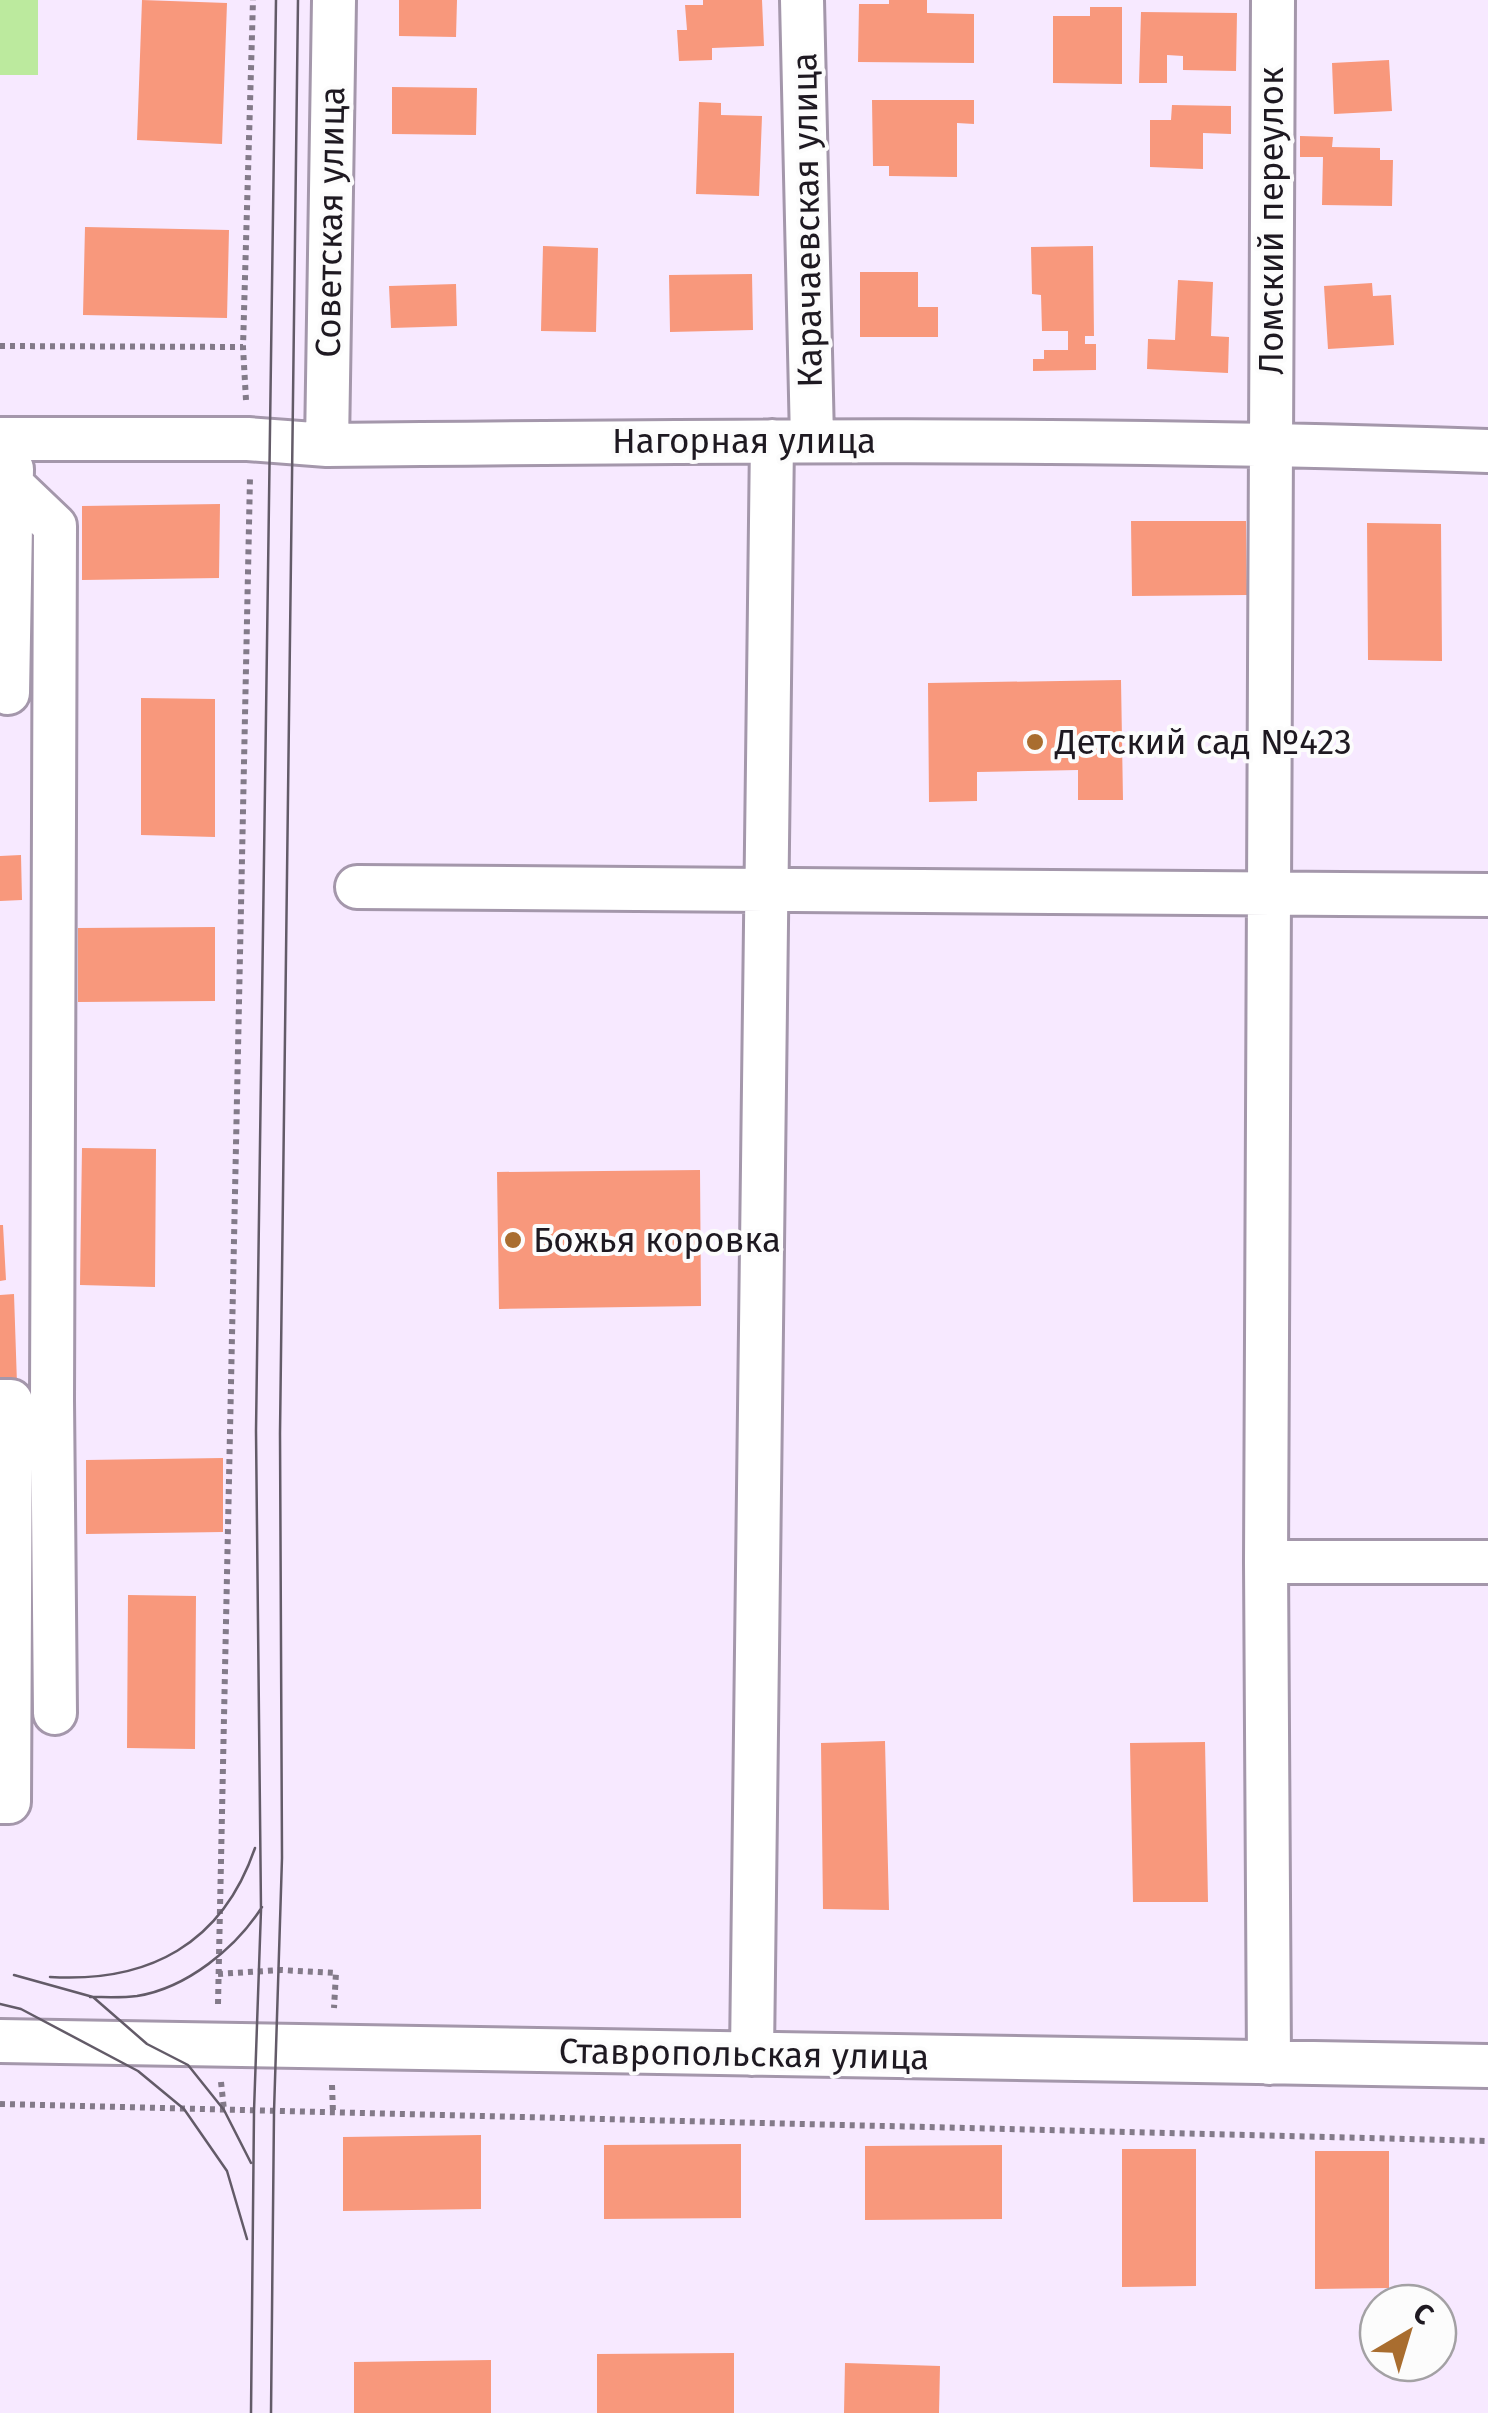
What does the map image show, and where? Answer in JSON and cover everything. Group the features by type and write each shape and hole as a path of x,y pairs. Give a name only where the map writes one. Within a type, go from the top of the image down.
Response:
{"street":[{"name":"Советская улица","path":"327,444 334,0"},
{"name":"Карачаевская улица","path":"752,2054 768,888 792,440 802,0"},
{"name":"Ломский переулок","path":"1268,2063 1266,1562 1273,0"},
{"name":"Нагорная улица","path":"7,439 248,439 327,444 792,440 1270,443 1488,451"},
{"path":"7,439 12,485 8,693"},
{"path":"0,1802 9,1802 55,526 12,485"},
{"path":"357,888 1488,895"},
{"path":"21,1401 54,1714"},
{"path":"1266,1562 1488,1562"},
{"name":"Ставропольская улица","path":"0,2041 1488,2066"}],"path":[{"path":"224,2110 217,2044 250,492 243,347 253,0"},
{"path":"0,346 243,347"},
{"path":"0,2104 1488,2141"}],"green space":[{"path":"0,0 38,0 38,75 0,75"}],"building":[{"path":"142,0 227,3 222,144 137,140"},
{"path":"399,0 457,0 456,37 399,36"},
{"path":"703,0 762,0 764,46 712,48 712,60 679,61 677,30 687,30 685,5 703,5"},
{"path":"889,0 927,0 927,13 974,14 974,63 858,62 859,4 889,4"},
{"path":"1090,7 1122,7 1122,84 1053,83 1053,16 1090,16"},
{"path":"1141,12 1237,13 1236,71 1183,70 1183,56 1167,55 1167,83 1139,83"},
{"path":"1389,60 1392,111 1334,114 1332,63"},
{"path":"392,87 477,88 476,135 392,134"},
{"path":"872,100 974,100 974,124 957,123 957,177 889,176 889,166 873,166"},
{"path":"699,102 721,103 721,115 762,116 759,196 696,194"},
{"path":"1172,105 1231,106 1231,134 1203,133 1203,169 1150,167 1150,120 1171,120"},
{"path":"1300,136 1333,137 1332,147 1380,148 1380,160 1393,160 1392,206 1322,205 1323,157 1300,157"},
{"path":"85,227 229,230 227,318 83,315"},
{"path":"543,246 598,248 596,332 541,331"},
{"path":"1093,246 1094,336 1085,336 1085,344 1096,344 1096,370 1033,371 1033,359 1044,359 1044,350 1068,350 1068,331 1042,331 1041,295 1032,294 1031,247"},
{"path":"860,272 918,272 918,307 938,307 938,337 860,337"},
{"path":"752,274 753,330 670,332 669,275"},
{"path":"1178,280 1213,282 1211,336 1229,337 1228,373 1147,369 1148,339 1175,340"},
{"path":"1372,283 1373,296 1391,295 1394,345 1328,349 1324,286"},
{"path":"456,284 457,326 391,328 389,286"},
{"path":"220,504 219,578 82,580 82,506"},
{"path":"1131,521 1246,521 1247,595 1132,596"},
{"path":"1367,523 1441,524 1442,661 1368,660"},
{"path":"1121,680 1123,800 1078,800 1078,770 977,772 977,801 929,802 928,683"},
{"path":"141,698 215,699 215,837 141,835"},
{"path":"21,855 22,900 0,901 0,856"},
{"path":"215,927 215,1001 78,1002 78,928"},
{"path":"82,1148 156,1149 155,1287 80,1285"},
{"path":"700,1170 701,1306 499,1309 497,1172"},
{"path":"0,1225 6,1280 0,1281"},
{"path":"14,1294 17,1384 0,1384 0,1295"},
{"path":"223,1458 223,1532 86,1534 86,1460"},
{"path":"128,1595 196,1596 195,1749 127,1748"},
{"path":"885,1741 889,1910 823,1909 821,1743"},
{"path":"1205,1742 1208,1902 1133,1902 1130,1743"},
{"path":"481,2135 481,2209 343,2211 343,2137"},
{"path":"741,2144 741,2218 604,2219 604,2145"},
{"path":"1002,2145 1002,2219 865,2220 865,2146"},
{"path":"1122,2149 1196,2149 1196,2286 1122,2287"},
{"path":"1315,2151 1389,2151 1389,2283 1315,2289"},
{"path":"734,2353 734,2413 597,2413 597,2354"},
{"path":"491,2360 491,2413 354,2413 354,2362"},
{"path":"845,2363 940,2366 939,2413 844,2413"}],"tram line":[{"path":"251,2413 254,2111 261,1910 256,1431 276,0"},
{"path":"271,2413 282,1858 280,1433 298,0"},
{"path":"50,1977 119,1973 177,1951 202,1933 223,1910 255,1848"},
{"path":"90,1997 156,1992 192,1975 239,1937 262,1907"},
{"path":"14,1975 93,1997 147,2044 188,2065 224,2110 251,2163"},
{"path":"0,2004 21,2009 138,2071 184,2109 227,2171 247,2239"}],"place":[{"name":"Детский сад №423","path":"1035,742"},
{"name":"Божья коровка","path":"513,1240"}]}
